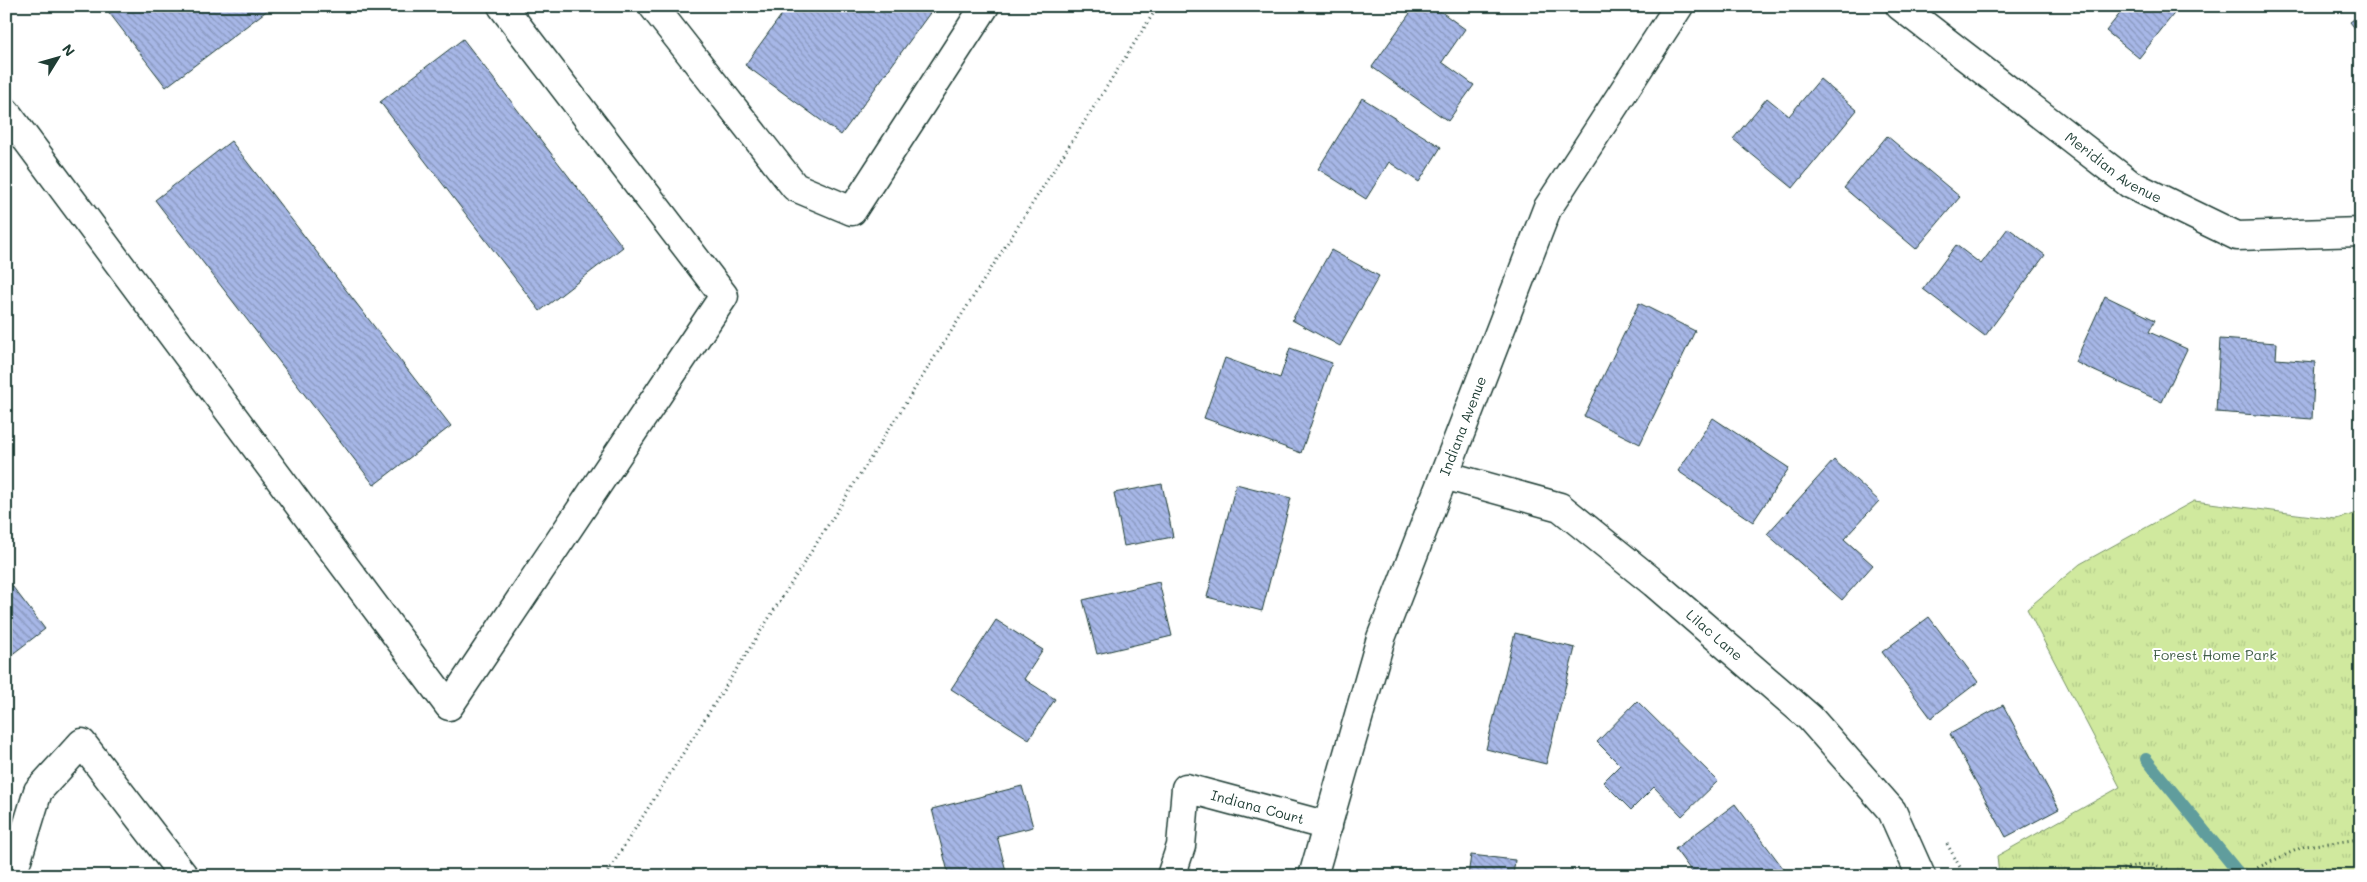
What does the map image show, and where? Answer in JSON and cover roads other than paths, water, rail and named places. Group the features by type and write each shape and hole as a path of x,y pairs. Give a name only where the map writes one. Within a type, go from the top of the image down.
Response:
{"street":[{"path":"6,112 449,706 724,296 502,6"},
{"path":"653,6 795,187 852,211 985,6"},
{"name":"Indiana Avenue","path":"1314,876 1381,638 1547,209 1679,6"},
{"name":"Meridian Avenue","path":"1900,6 2130,184 2237,236 2361,232"},
{"name":"Lilac Lane","path":"1444,475 1560,508 1654,583 1810,718 1892,811 1920,876"},
{"path":"12,876 38,790 82,743 184,876"},
{"name":"Indiana Court","path":"1171,876 1180,846 1186,788 1328,826"}],"waterway":[{"path":"2146,759 2241,876"}],"park label":[{"name":"Forest Home Park","path":"2215,655"}]}
